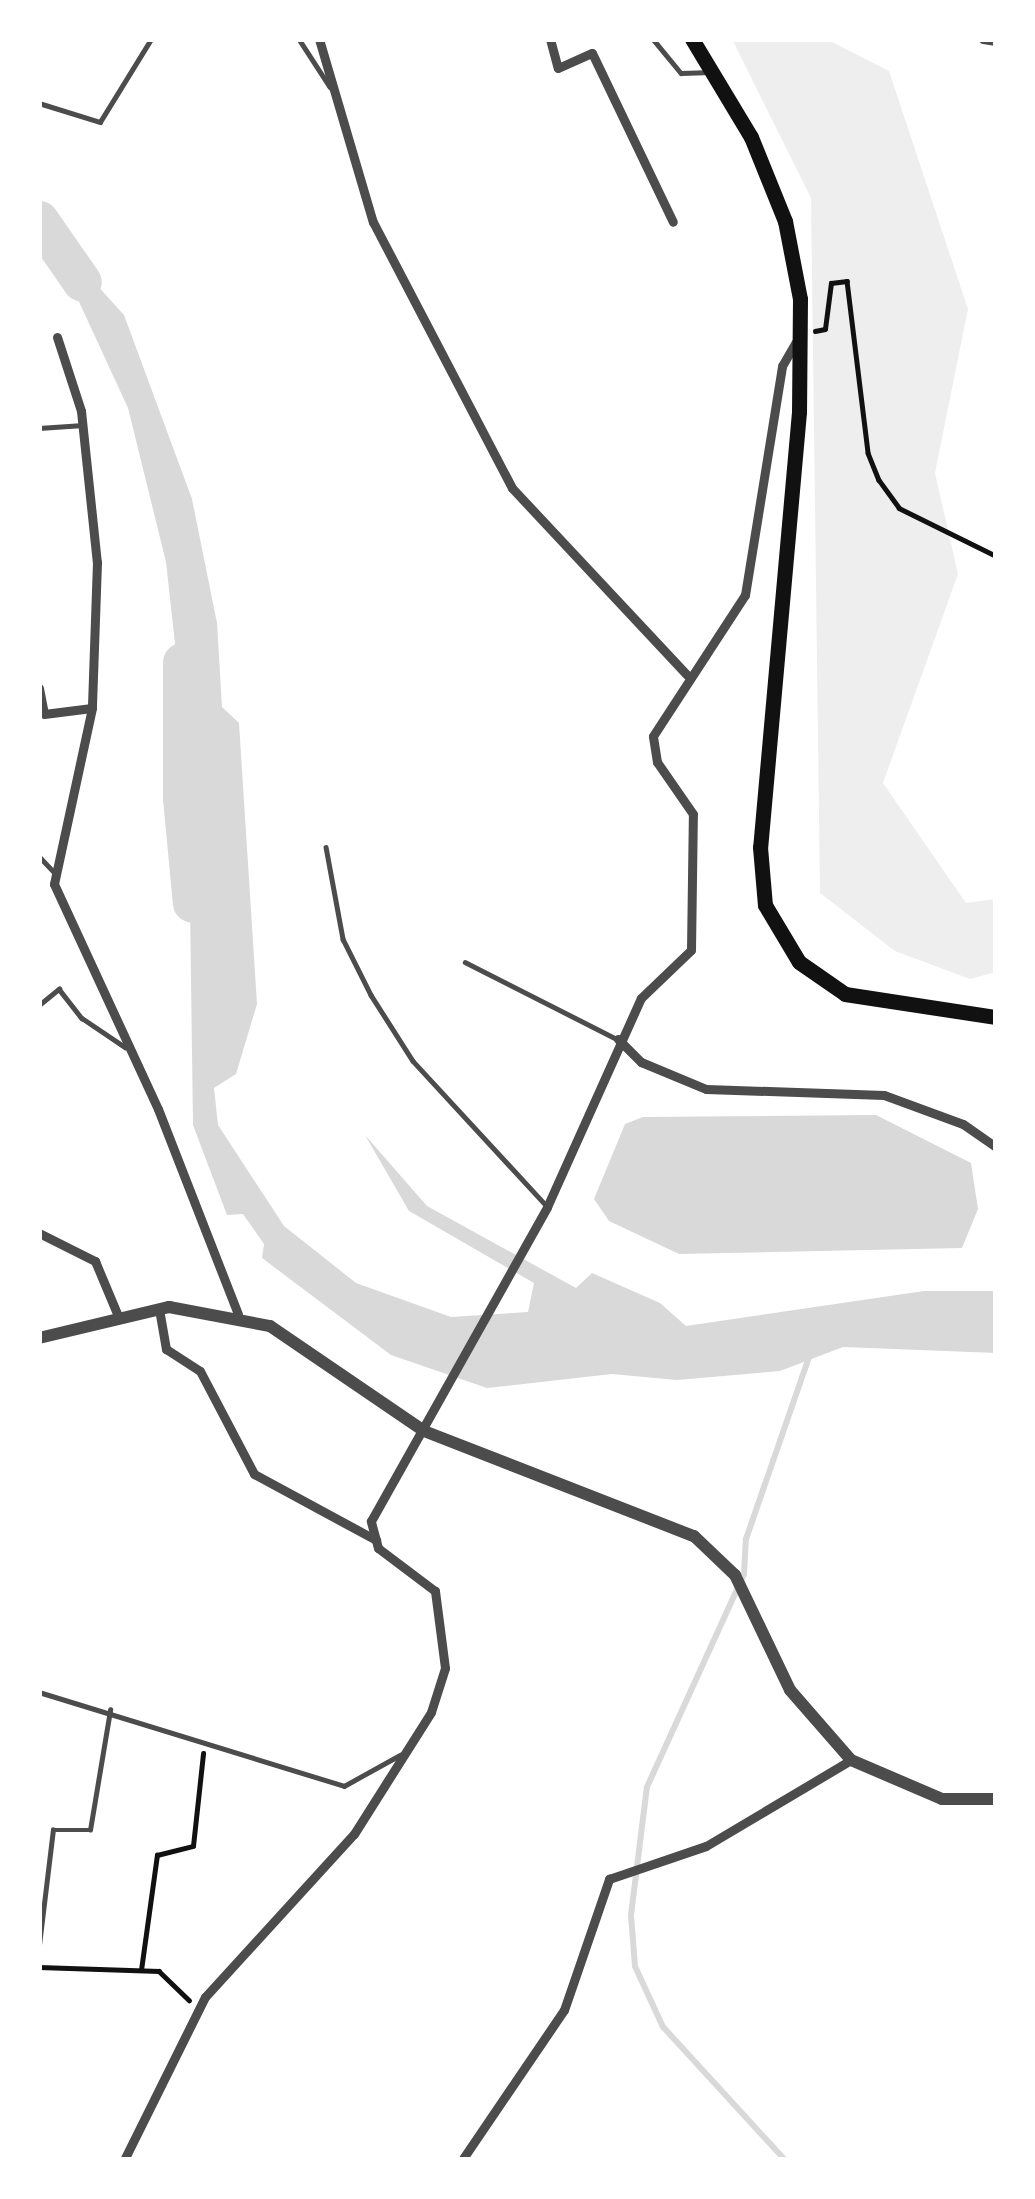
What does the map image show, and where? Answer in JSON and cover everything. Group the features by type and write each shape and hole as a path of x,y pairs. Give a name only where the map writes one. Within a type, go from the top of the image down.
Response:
{"highway":[{"path":"692,39 714,67 785,221 801,334 760,848 765,905 799,962 845,994 996,1017"}],"street":[{"path":"319,39 373,222 512,488 687,675"},
{"path":"550,39 558,68 592,53 674,223"},
{"path":"983,39 996,41"},
{"path":"376,1540 370,1521 548,1207 618,1040 641,998 696,937 693,814 652,748 660,716 745,595 782,366 801,334"},
{"path":"57,337 83,424 97,562 92,708 53,871 238,1314"},
{"path":"39,688 44,714 92,708"},
{"path":"618,1040 641,1062 706,1089 884,1095 963,1124 996,1147"},
{"path":"39,1232 95,1261 118,1316"},
{"path":"124,2160 199,2010 354,1834 431,1712 446,1629 434,1591 376,1540 254,1474 200,1371 166,1349 159,1309"},
{"path":"39,1337 159,1309 238,1314 304,1344 424,1431 672,1525 709,1549 754,1606 790,1690 851,1760 943,1799 996,1799"},
{"path":"462,2160 564,2011 609,1879 621,1871 706,1846 851,1760"}],"lane":[{"path":"39,104 100,122 151,39"},
{"path":"299,39 336,97"},
{"path":"653,39 692,79 714,67"},
{"path":"39,428 83,424"},
{"path":"326,848 344,939 371,995 413,1061 548,1207"},
{"path":"39,856 53,871"},
{"path":"465,962 618,1040"},
{"path":"39,1005 58,989 82,1018 130,1050"},
{"path":"39,1692 110,1710 344,1786 400,1755"},
{"path":"39,1945 53,1830 90,1830 110,1710"}],"path":[{"path":"801,334 825,329 831,284 847,280 868,453 879,480 898,508 996,556"},
{"path":"141,1970 157,1855 193,1846 194,1785 207,1741"},
{"path":"39,1966 159,1971 199,2010"}],"shaded area":[{"path":"732,39 826,39 889,71 968,309 935,473 958,574 883,783 966,903 996,899 996,972 970,979 895,951 820,893 811,198"},
{"path":"45,228 124,315 192,499 217,623 222,707 239,723 257,1004 236,1074 214,1088 218,1125 284,1226 356,1283 451,1317 528,1312 534,1283 409,1211 365,1135 427,1206 576,1288 592,1273 660,1303 686,1326 924,1291 996,1291 996,1353 843,1347 780,1371 677,1380 612,1374 487,1388 391,1355 262,1258 264,1244 243,1214 227,1215 193,1125 188,762 166,562 128,408"},
{"path":"876,1115 971,1163 978,1209 962,1248 679,1254 609,1221 594,1199 625,1124 643,1117"}],"waterway":[{"path":"39,220 82,282"},
{"path":"182,662 182,798 192,903"},
{"path":"785,2160 663,2027 635,1966 631,1915 647,1787 744,1574 746,1539 809,1357"}]}
